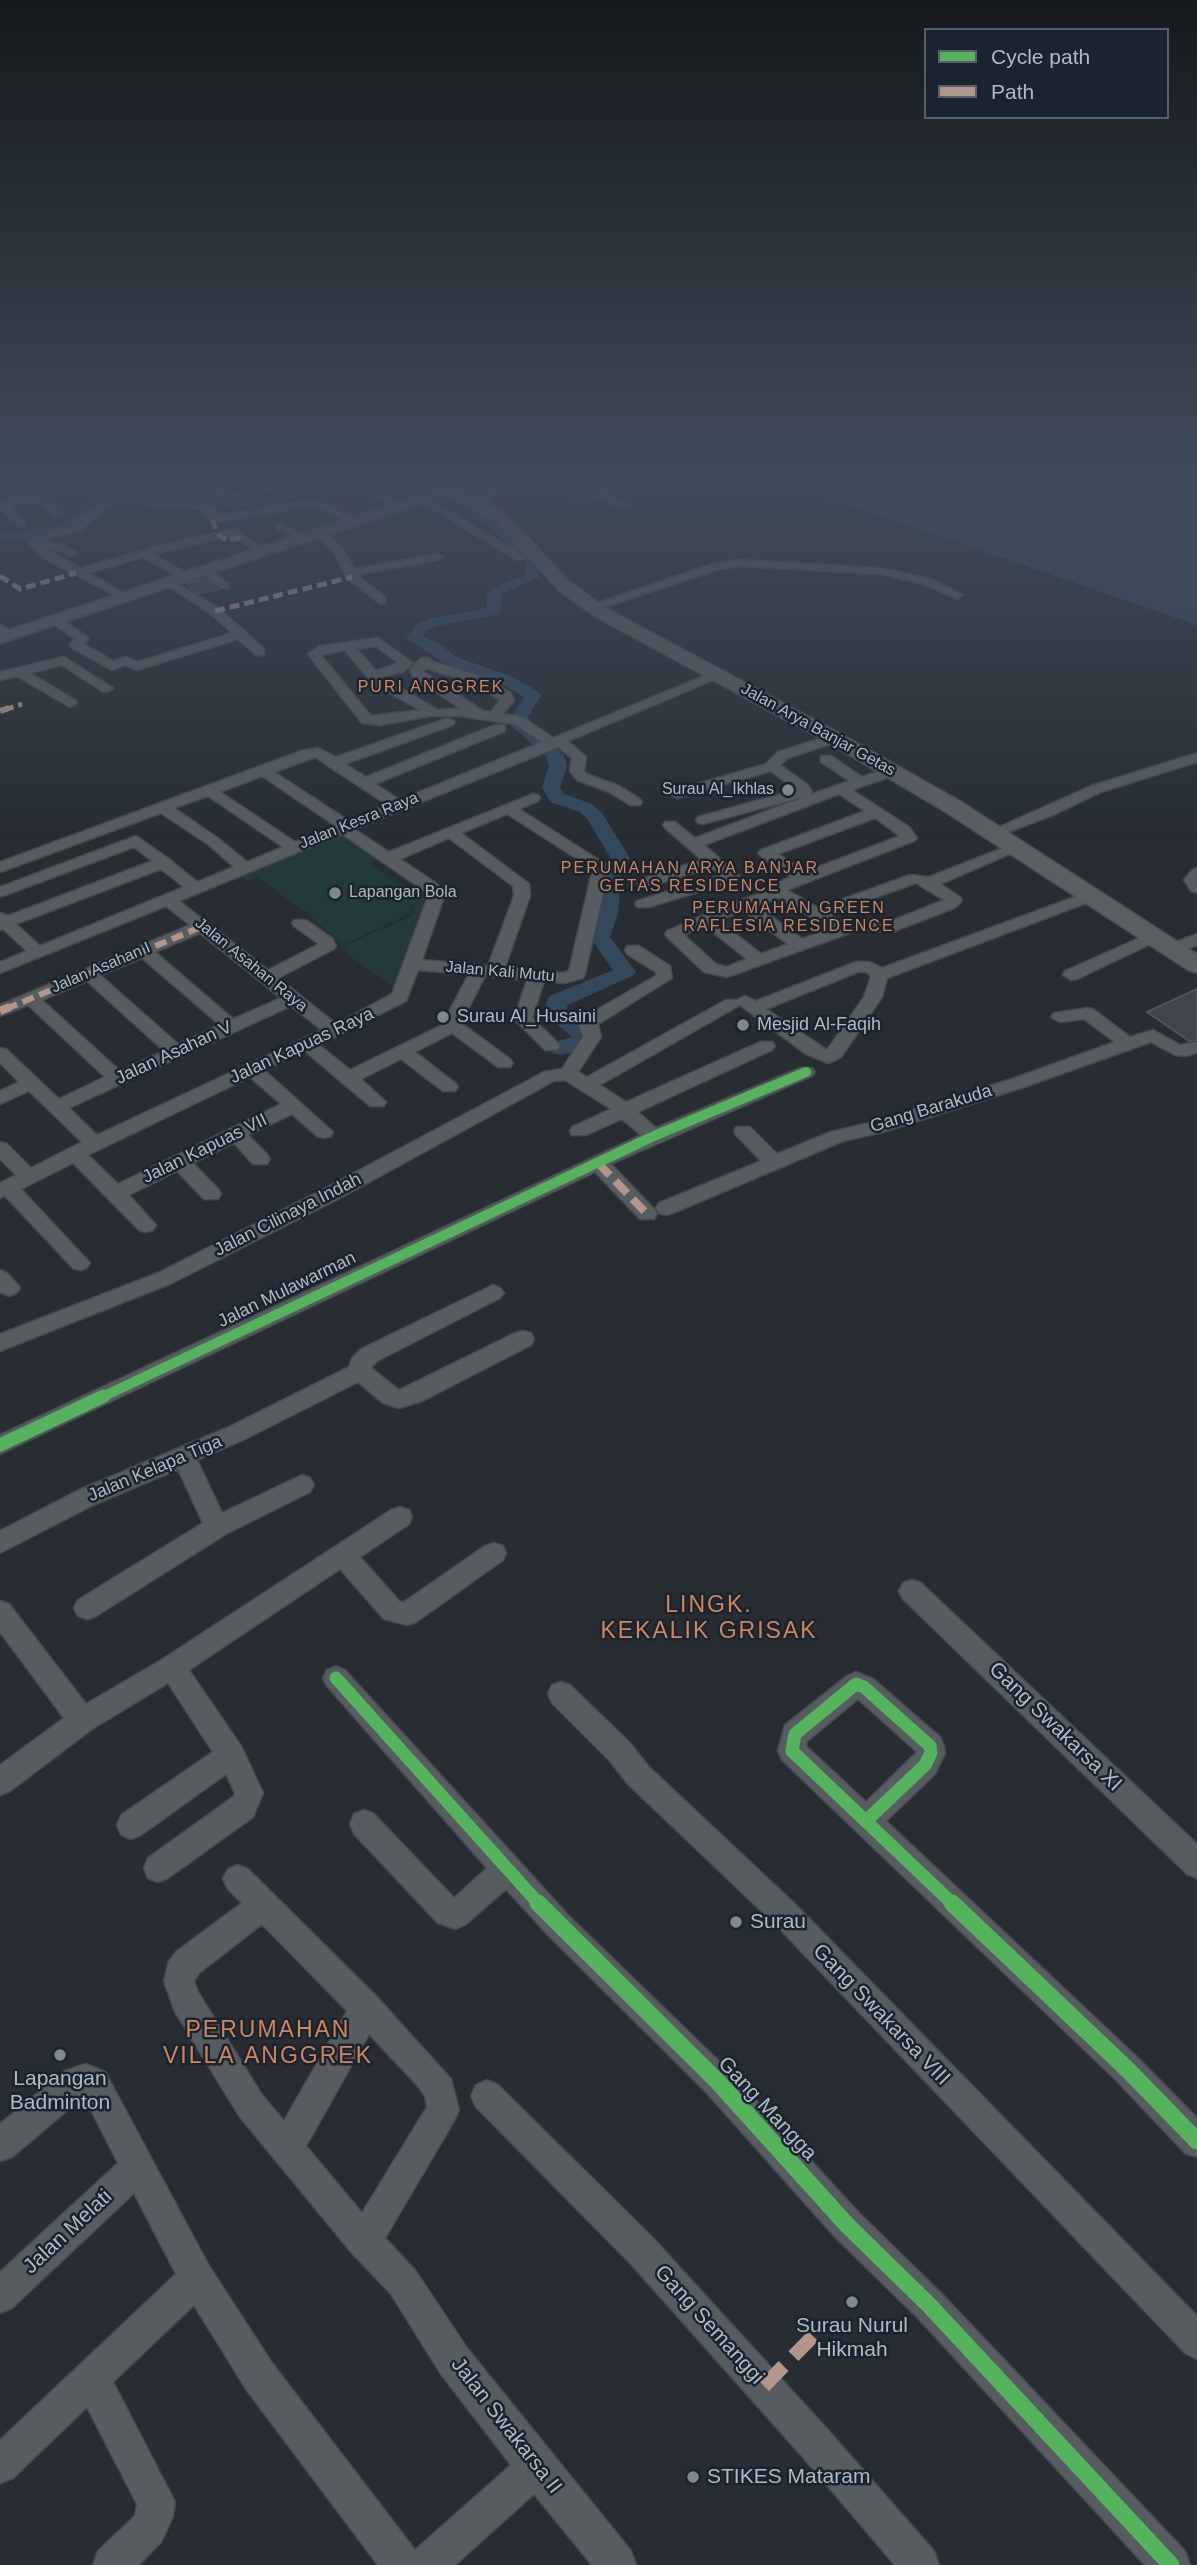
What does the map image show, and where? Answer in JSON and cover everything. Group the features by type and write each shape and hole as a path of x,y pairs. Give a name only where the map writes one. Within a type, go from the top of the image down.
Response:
{"highway":[{"name":"Jalan Arya Banjar Getas","path":"582,600 644,637 719,674 830,748 893,771 995,832 1197,965"}],"main road":[{"path":"3,634 113,600"}],"street":[{"path":"197,600 215,611 260,652"},
{"path":"592,607 614,600"},
{"path":"54,620 82,639 76,645 113,666 127,661 136,666 240,634"},
{"path":"373,676 407,664 380,642 315,653 314,656 367,720 377,722 432,712"},
{"path":"348,646 373,676 432,712 439,715 457,712 491,720 518,721 548,746 579,757 577,771 582,777 614,789 635,802"},
{"path":"364,783 491,720 507,700 505,695 472,678 426,661 416,669 418,674 491,720"},
{"path":"0,676 21,673 53,662 66,662 107,688"},
{"path":"21,673 70,703"},
{"name":"Jalan Kesra Raya","path":"0,968 719,674"},
{"path":"333,763 448,722"},
{"path":"773,766 773,762 783,755 830,748 861,783"},
{"path":"0,867 208,790 266,772 314,751 398,805"},
{"path":"995,832 1096,789 1194,761"},
{"path":"677,794 773,766"},
{"path":"703,820 804,792 803,788 773,766"},
{"path":"694,844 763,816 893,771"},
{"name":"Jalan Kapuas Raya","path":"4,1189 400,997 437,894 431,887 266,772"},
{"path":"783,886 909,838 904,830 842,789"},
{"path":"208,790 294,848"},
{"path":"389,858 533,798"},
{"path":"162,807 214,842 246,869"},
{"name":"Jalan Kali Mutu","path":"413,964 566,978 577,974 600,871 592,862 507,808"},
{"path":"804,879 766,853 876,812"},
{"path":"643,904 737,880 670,825"},
{"path":"349,1079 446,1030 452,1024 487,971 522,896 521,884 450,832"},
{"path":"0,892 133,841 141,843 197,888"},
{"path":"929,883 1018,847"},
{"path":"645,883 714,861"},
{"path":"37,952 2,922 164,862"},
{"path":"1197,873 1192,880 1197,888"},
{"path":"818,913 911,879 921,879 929,883 949,895 953,902 886,929 862,924 843,929 727,972 716,971 673,935 677,930 780,892 843,929"},
{"path":"880,975 1091,895"},
{"name":"Jalan Asahan Raya","path":"168,900 334,1031"},
{"path":"744,904 800,946"},
{"path":"706,919 760,961"},
{"path":"268,977 328,946 327,942 300,923"},
{"name":"Jalan Asahan I","path":"0,1011 203,926"},
{"path":"1071,975 1155,936"},
{"path":"1174,949 1197,939"},
{"path":"634,950 664,970 664,978 592,1020 588,1025 592,1037 568,1074 623,1109 654,1136"},
{"path":"144,951 232,1027"},
{"path":"587,1085 744,1004 856,967 870,967 880,975"},
{"path":"88,973 176,1052"},
{"path":"537,975 523,1019 551,1046"},
{"path":"744,1004 812,1050 828,1057 835,1053 873,997 880,975"},
{"path":"30,998 118,1079"},
{"name":"Jalan Asahan V","path":"56,1107 292,999"},
{"path":"1060,1017 1081,1012 1126,1024 1153,1035 1175,1050 1186,1051 1197,1046"},
{"path":"1092,1015 1127,1043"},
{"path":"452,1024 504,1063"},
{"name":"Gang Barakuda","path":"594,1165 657,1211 838,1136 876,1128 1005,1087 1153,1035"},
{"path":"306,1043 377,1102"},
{"path":"579,1131 766,1046"},
{"path":"403,1052 449,1087"},
{"path":"0,1053 95,1143"},
{"path":"253,1069 324,1132"},
{"name":"Jalan Mulawarman","path":"0,1445 654,1136 806,1072"},
{"name":"Jalan Cilinaya Indah","path":"0,1343 165,1278 331,1194 550,1076 568,1074"},
{"path":"0,1098 30,1084"},
{"name":"Jalan Kapuas VII","path":"115,1194 294,1105"},
{"path":"743,1131 774,1162"},
{"path":"236,1134 260,1159"},
{"path":"0,1148 29,1177"},
{"path":"75,1153 146,1225"},
{"path":"179,1161 211,1194"},
{"path":"4,1189 80,1263"},
{"name":"Jalan Kelapa Tiga","path":"0,1543 128,1478 184,1457 310,1397 360,1371 360,1364 369,1355 493,1293"},
{"path":"360,1371 391,1397 400,1399 414,1395 523,1339"},
{"path":"184,1457 217,1527"},
{"path":"87,1608 217,1527 302,1485"},
{"path":"0,1782 82,1720 172,1667 400,1517"},
{"path":"343,1555 393,1611 407,1614 494,1553"},
{"name":"Gang Swakarsa XI","path":"912,1591 1197,1864"},
{"path":"0,1612 82,1720"},
{"path":"158,1868 247,1802 248,1788 231,1755 172,1667"},
{"name":"Gang Mangga","path":"336,1678 506,1870 568,1935 718,2082 848,2225 929,2305 1171,2565"},
{"path":"866,1821 925,1765 931,1753 930,1746 864,1686 856,1685 795,1734 792,1751 1128,2070 1197,2141"},
{"name":"Gang Swakarsa VIII","path":"561,1694 619,1751 638,1775 785,1914 1197,2341"},
{"path":"131,1825 231,1755"},
{"path":"364,1824 447,1913 456,1914 461,1911 506,1870"},
{"path":"238,1879 366,2008 440,2090 443,2110 364,2241"},
{"name":"Jalan Swakarsa II","path":"264,1905 188,1962 180,1972 179,1981 186,2001 207,2040 251,2106 364,2241 403,2282 454,2361 536,2467 617,2565"},
{"path":"287,2148 366,2008"},
{"path":"0,2145 76,2082 86,2080 94,2083 197,2278 259,2376 402,2565"},
{"name":"Gang Semanggi","path":"487,2096 642,2251 816,2443 920,2565"},
{"name":"Jalan Melati","path":"0,2296 137,2168"},
{"path":"0,2465 197,2278"},
{"path":"91,2377 156,2502 148,2529 111,2565"},
{"path":"427,2565 536,2467"}],"green space":[{"path":"346,830 386,856 370,863 416,894 436,891 399,990 345,953 342,947 413,915 414,902 411,913 343,945 304,911 257,877 248,881 239,875"}],"water":[{"path":"1123,600 1197,600 1197,625"}],"building":[{"path":"1197,989 1197,1040 1189,1041 1147,1012"}],"waterway":[{"path":"494,600 495,611 434,622 421,628 414,638 435,648 450,660 507,680 533,695 516,723 554,754 558,765 551,788 557,798 586,808 595,817 620,858 612,866 608,914 600,937 625,972 558,1001 555,1013 581,1033 584,1039 576,1045 560,1048"}],"marked path":[{"path":"215,611 261,600"},
{"path":"0,711 22,704"},
{"path":"0,1011 203,926"},
{"path":"598,1163 647,1214"},
{"path":"764,2386 820,2329"}],"cycle path":[{"path":"0,1445 654,1136 806,1072"},
{"path":"336,1678 558,1925 718,2082 847,2225 929,2305 1171,2565"},
{"path":"866,1821 925,1765 931,1753 930,1746 864,1687 856,1684 795,1734 792,1751 1128,2070 1197,2141"}],"place":[{"name":"Surau Al_Ikhlas","path":"788,790"},
{"name":"Lapangan Bola","path":"335,893"},
{"name":"Surau Al_Husaini","path":"443,1017"},
{"name":"Mesjid Al-Faqih","path":"743,1025"},
{"name":"Surau","path":"736,1922"},
{"name":"Lapangan Badminton","path":"60,2055"},
{"name":"Surau Nurul Hikmah","path":"852,2302"},
{"name":"STIKES Mataram","path":"693,2477"}],"district":[{"name":"PURI ANGGREK","path":"431,688"},
{"name":"PERUMAHAN ARYA BANJAR GETAS RESIDENCE","path":"690,878"},
{"name":"PERUMAHAN GREEN RAFLESIA RESIDENCE","path":"789,918"},
{"name":"LINGK. KEKALIK GRISAK","path":"709,1619"},
{"name":"PERUMAHAN VILLA ANGGREK","path":"268,2044"}]}
